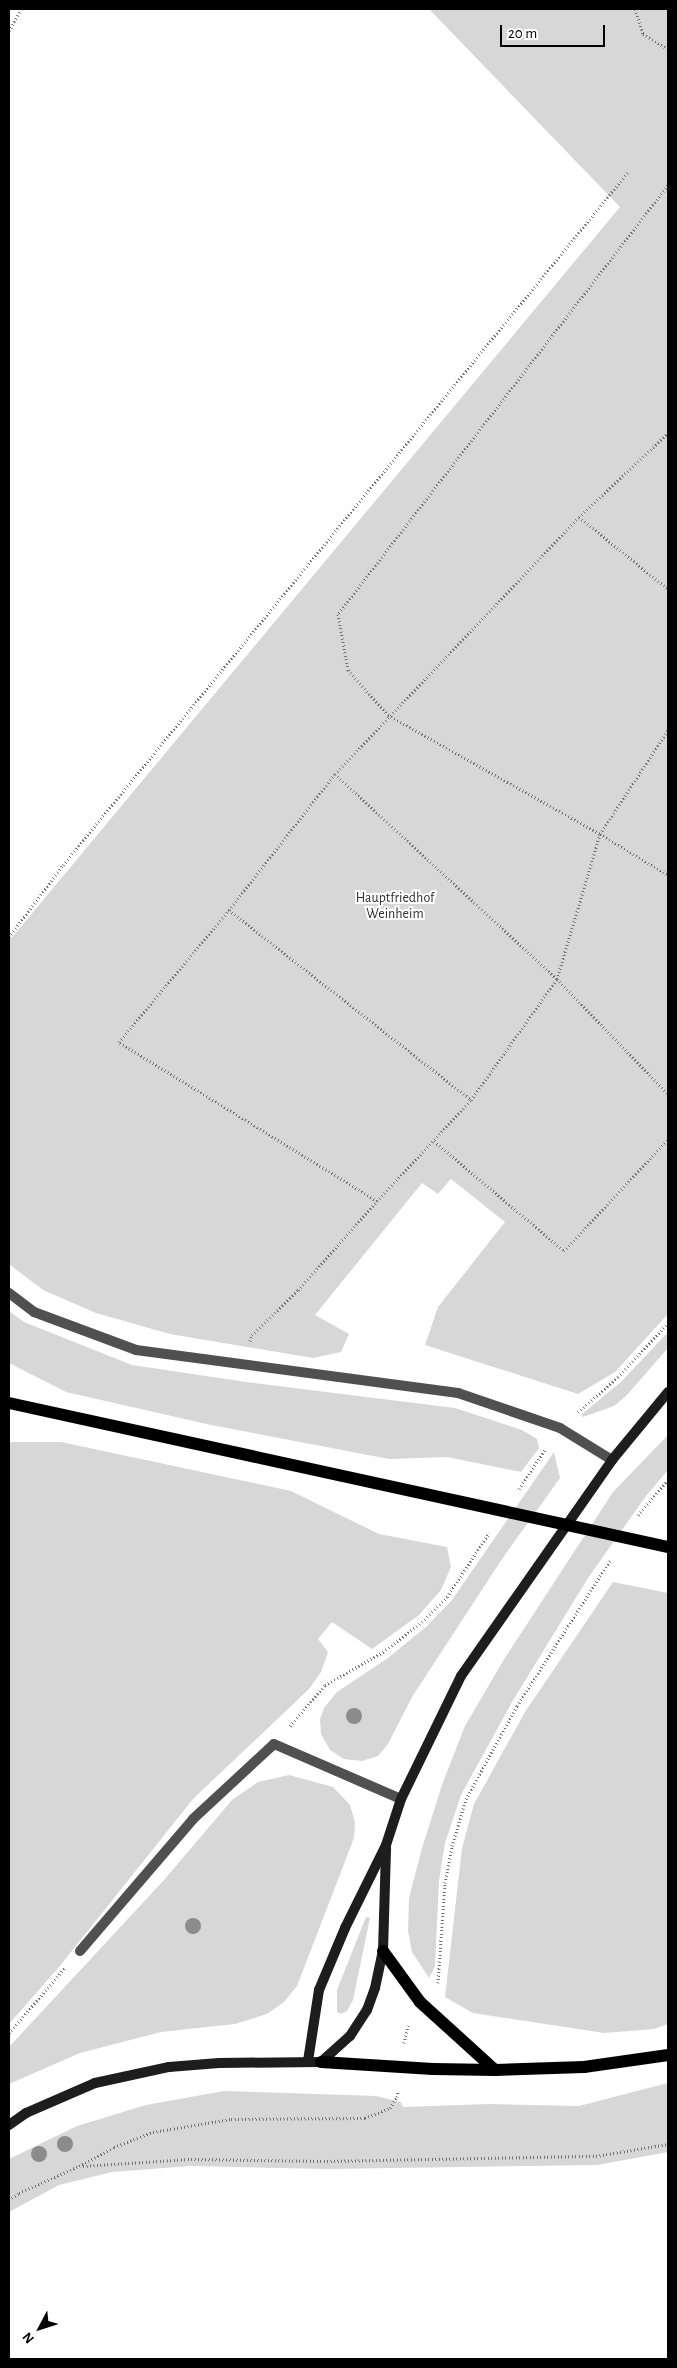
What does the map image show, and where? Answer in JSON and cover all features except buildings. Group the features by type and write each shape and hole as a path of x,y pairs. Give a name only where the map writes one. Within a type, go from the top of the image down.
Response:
{"main road":[{"path":"308,2061 319,1990 345,1928 386,1845 401,1799 461,1676 612,1460 668,1392"},
{"path":"9,1403 666,1547"},
{"path":"321,2062 350,2036 367,2010 375,1988 383,1951 386,1845"},
{"path":"383,1951 420,2002 495,2070"},
{"path":"9,2124 26,2113 96,2083 169,2067 218,2062 308,2061 400,2067 495,2070 584,2067 668,2054"}],"lane":[{"path":"9,1293 34,1312 136,1350 458,1394 560,1428 612,1460"},
{"path":"80,1951 193,1820 274,1744 401,1799"}],"path":[{"path":"9,31 21,9"},
{"path":"635,9 643,34 668,49"},
{"path":"9,937 63,865 629,171"},
{"path":"668,185 338,614 348,670 388,715 600,834 668,875"},
{"path":"377,1201 118,1042 229,910 334,774 388,715 579,517 668,433"},
{"path":"579,517 668,589"},
{"path":"245,1364 252,1335 298,1290 377,1201 471,1100 557,980 600,834 668,730"},
{"path":"334,774 557,980 668,1094"},
{"path":"229,910 471,1100"},
{"path":"434,1141 564,1251 668,1139"},
{"path":"513,1497 560,1428 618,1378 668,1323"},
{"path":"636,1520 668,1480"},
{"path":"274,1744 325,1685 383,1652 447,1597 492,1529"},
{"path":"9,2200 19,2193 80,2166 114,2147 153,2132 231,2118 365,2118 390,2108 397,2097 406,2030 420,2002 439,1982 445,1883 452,1846 466,1799 517,1706 615,1552"},
{"path":"9,2033 80,1951"},
{"path":"80,2166 191,2159 327,2161 596,2156 668,2144"}],"green space":[{"name":"Hauptfriedhof Weinheim","path":"429,9 668,9 668,1314 615,1372 578,1394 425,1345 438,1307 505,1222 451,1179 438,1194 422,1183 315,1315 349,1334 341,1352 313,1358 170,1334 96,1313 43,1290 9,1264 9,941 620,207"},
{"path":"9,1311 24,1322 132,1365 246,1382 455,1408 522,1430 537,1439 539,1448 521,1472 447,1457 389,1459 211,1425 66,1392 9,1363"},
{"path":"668,1332 668,1348 626,1396 614,1406 583,1417 581,1415 622,1381"},
{"path":"668,1435 668,1470 646,1496 588,1578 512,1702 461,1795 445,1843 439,1881 435,1966 429,1978 412,1952 408,1931 409,1898 422,1848 443,1782 465,1726 503,1661 613,1492"},
{"path":"9,1442 61,1442 291,1491 379,1534 447,1547 451,1567 441,1590 419,1615 372,1649 332,1622 318,1639 328,1652 321,1672 309,1689 193,1799 59,1967 9,2024"},
{"path":"554,1452 560,1478 502,1559 412,1697 388,1744 378,1756 362,1761 344,1759 330,1750 321,1734 320,1719 324,1708 337,1692 388,1658 427,1626 452,1600"},
{"path":"613,1582 668,1593 668,2024 654,2029 604,2033 473,2013 445,1997 462,1848 474,1804 525,1712"},
{"path":"289,1775 333,1787 350,1805 355,1822 354,1838 297,1986 284,2002 267,2014 235,2024 161,2032 80,2053 9,2084 9,2047 164,1880 232,1800 258,1782"},
{"path":"366,1917 370,1918 353,2000 347,2011 341,2014 337,2012 337,1990"},
{"path":"668,2083 668,2152 597,2165 328,2169 190,2166 112,2172 59,2185 9,2212 9,2159 77,2126 146,2105 224,2091 376,2096 401,2102 403,2107 489,2104 579,2106"}]}
